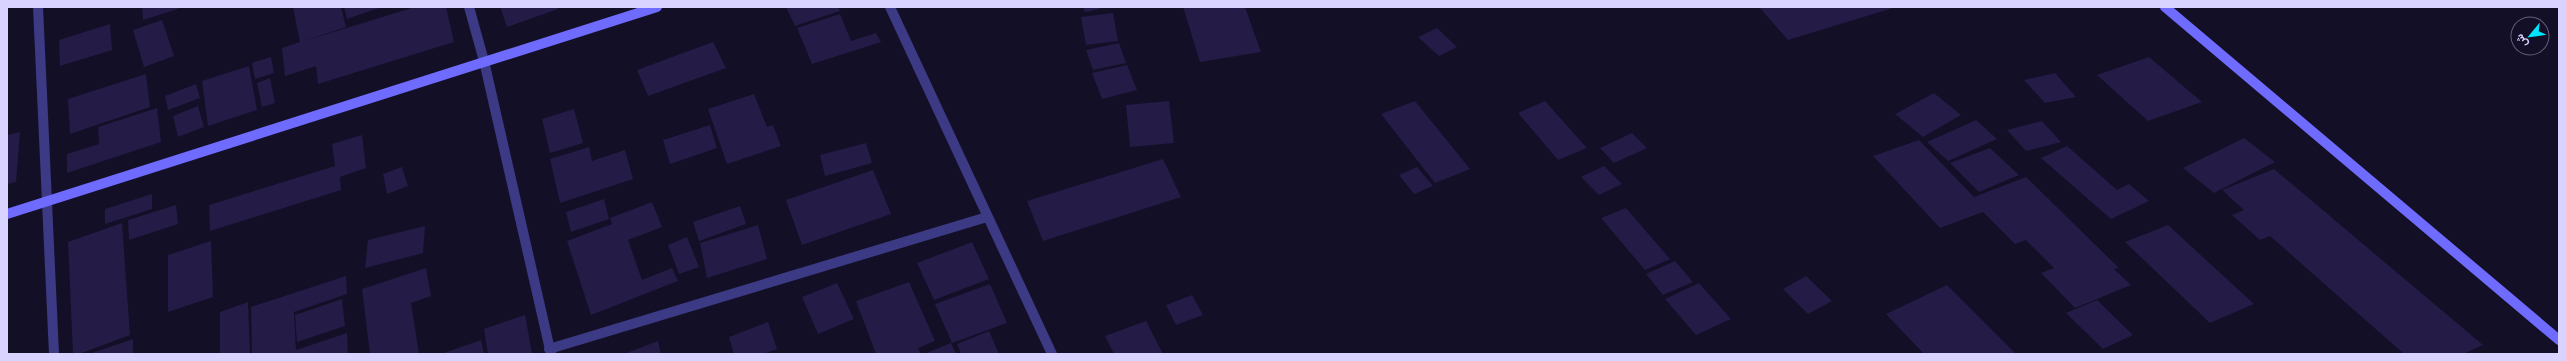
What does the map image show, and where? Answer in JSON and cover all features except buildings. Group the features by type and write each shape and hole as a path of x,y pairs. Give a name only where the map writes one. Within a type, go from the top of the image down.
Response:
{"main road":[{"path":"7,214 657,7"},
{"path":"2165,7 2559,340"}],"street":[{"path":"38,7 54,354"},
{"path":"469,7 484,61 550,351 987,217"},
{"path":"890,7 1052,354"}]}
